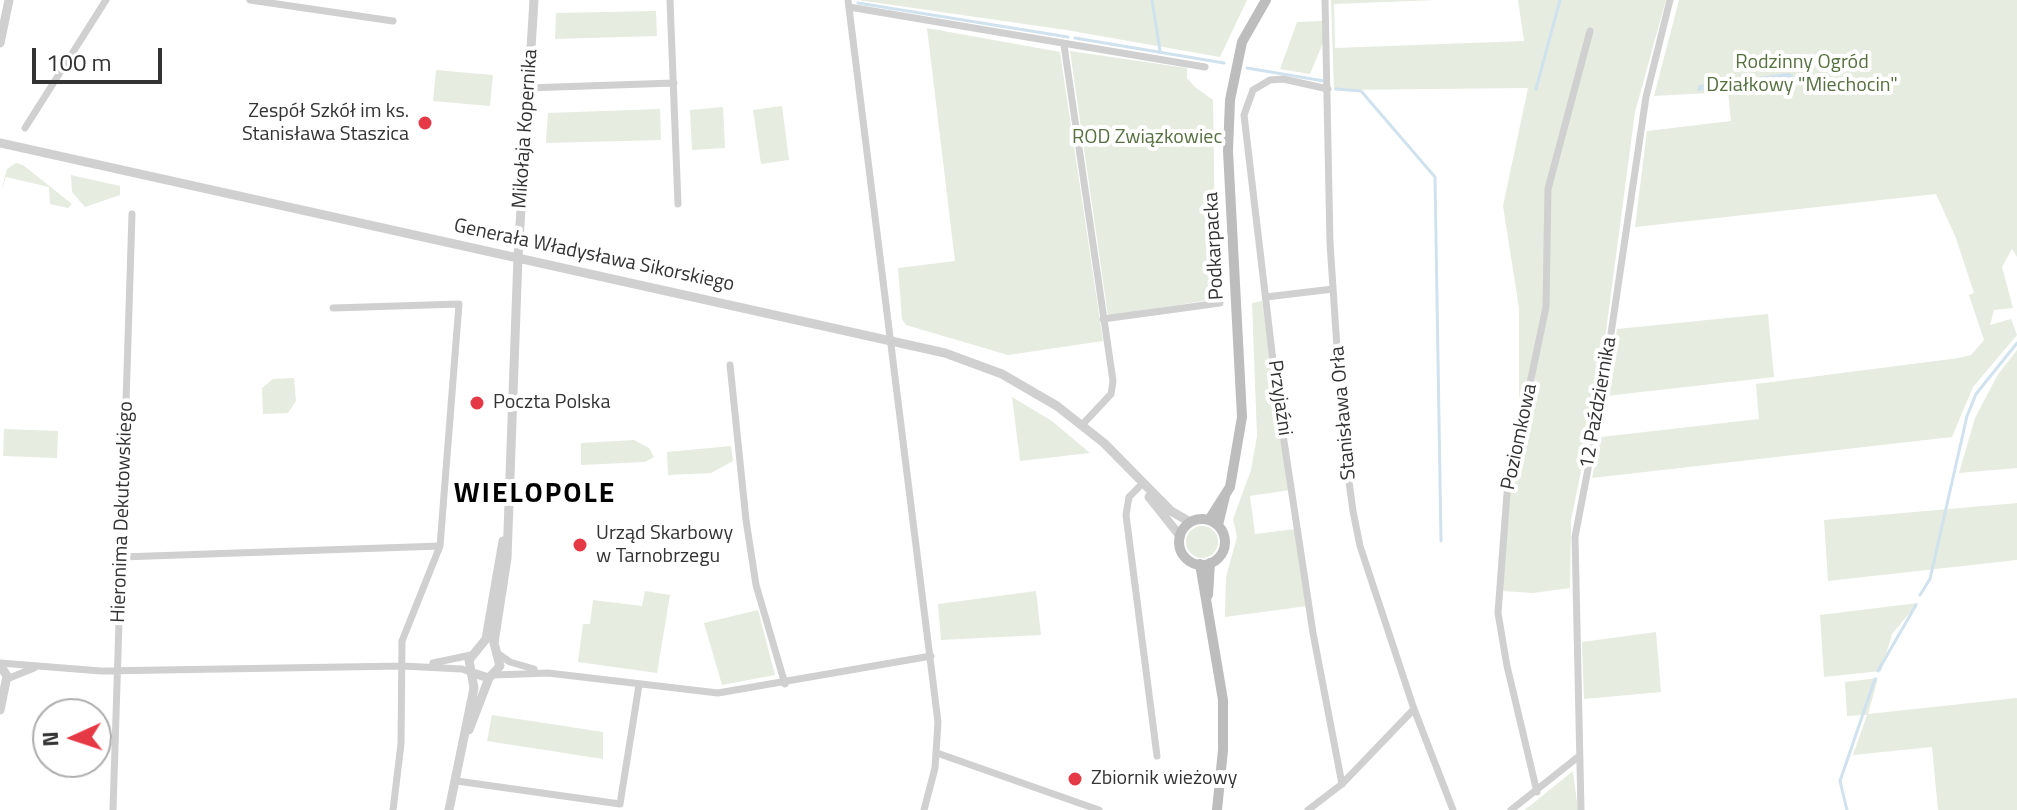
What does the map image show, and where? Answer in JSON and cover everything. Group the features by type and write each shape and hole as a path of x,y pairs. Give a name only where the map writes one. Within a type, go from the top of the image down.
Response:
{"main road":[{"name":"Podkarpacka","path":"1213,522 1237,459 1242,417 1228,151 1230,100 1242,42 1266,0"},
{"path":"1190,522 1213,522 1224,546 1205,564 1181,551 1180,536 1190,522"},
{"path":"1205,564 1223,700 1223,750 1217,810"}],"street":[{"path":"0,43 9,0"},
{"path":"25,128 106,0"},
{"path":"250,0 393,21"},
{"path":"335,12 337,0"},
{"name":"Mikołaja Kopernika","path":"508,510 518,257 534,0"},
{"path":"670,0 678,204"},
{"name":"Stanisława Orła","path":"1325,0 1333,289 1343,438 1353,511 1360,546 1414,709 1453,810"},
{"name":"12 Października","path":"1581,810 1576,527 1601,401 1646,97 1670,0"},
{"path":"924,810 937,753 931,656 849,4 1064,45 1152,56 1205,67"},
{"name":"Poziomkowa","path":"1537,792 1507,666 1498,613 1507,493 1526,417 1546,307 1548,189 1590,31"},
{"path":"1064,45 1113,389 1082,425"},
{"name":"Przyjaźni","path":"1328,89 1283,79 1270,80 1258,85 1247,100 1244,115 1313,633 1342,784"},
{"path":"527,88 674,83"},
{"name":"Generała Władysława Sikorskiego","path":"0,143 945,353 1002,374 1041,395 1082,425 1171,511 1190,522"},
{"name":"Hieronima Dekutowskiego","path":"113,810 132,214"},
{"path":"1266,297 1333,289"},
{"path":"1103,319 1220,303"},
{"path":"333,308 459,304 440,546 404,632 401,744 393,810"},
{"path":"730,365 756,585 785,684"},
{"path":"1142,484 1129,497 1126,515 1157,756"},
{"name":"Generała Władysława Sikorskiego","path":"1142,484 1180,536"},
{"path":"449,810 467,737 473,673 469,665 475,651 486,639 508,510"},
{"path":"467,737 492,676 500,666 495,632 507,558 508,510"},
{"path":"121,557 440,546"},
{"path":"415,666 488,647 514,663 548,673 718,693 785,684 931,656"},
{"path":"0,710 4,685 0,664 17,662 34,668 117,670 415,666 462,669 492,676 548,673"},
{"path":"4,685 34,668"},
{"path":"457,781 620,804 639,685"},
{"path":"1308,810 1342,784 1414,709"},
{"path":"937,753 1099,810"},
{"path":"1511,810 1578,757"}],"green space":[{"path":"858,0 1247,0 1220,57 1066,30"},
{"path":"1331,0 1437,0 1334,4 1335,48 1524,41 1518,0 1666,0 1635,112 1599,384 1571,520 1570,588 1533,593 1503,591 1506,485 1519,405 1519,308 1503,206 1528,88 1334,90"},
{"name":"Rodzinny Ogród Działkowy \"Miechocin\"","path":"1679,0 2017,0 2017,257 2012,249 2002,267 2013,308 1994,310 1990,325 2011,319 2017,335 1973,387 1952,437 1592,478 1601,437 1759,419 1756,384 1959,358 1971,355 1984,340 1969,295 1974,293 1956,238 1936,194 1635,227 1647,131 1731,121 1728,92 1654,96"},
{"path":"656,11 657,36 555,39 556,13"},
{"path":"1322,21 1323,43 1310,74 1280,69 1297,22"},
{"path":"927,28 1060,52 1103,341 1008,355 906,325 902,319 898,268 955,261"},
{"name":"ROD Związkowiec","path":"1070,51 1187,68 1187,78 1213,100 1216,299 1108,316"},
{"path":"436,70 493,75 490,106 433,101"},
{"path":"782,106 789,160 761,164 753,110"},
{"path":"723,107 725,148 692,150 690,110"},
{"path":"660,109 661,140 546,143 548,113"},
{"path":"16,163 23,165 72,204 68,208 50,204 49,187 6,177 1,191 7,169"},
{"path":"71,175 120,186 120,195 85,207 72,192"},
{"path":"1262,301 1290,490 1250,496 1255,534 1295,529 1307,606 1225,617 1226,577 1237,537 1233,519 1251,470 1257,436 1252,303"},
{"path":"1768,314 1774,377 1606,396 1617,329"},
{"path":"2017,350 2017,468 1959,473 1975,418 1997,376"},
{"path":"294,378 296,401 288,413 263,414 262,388 273,379"},
{"path":"1012,397 1052,421 1090,453 1020,461"},
{"path":"4,429 58,431 57,458 3,456"},
{"path":"634,440 649,448 654,457 645,462 581,465 581,443"},
{"path":"731,446 733,461 711,473 668,475 667,452"},
{"path":"2017,503 2017,560 1828,581 1824,520"},
{"path":"1202,526 1213,531 1218,542 1213,553 1202,558 1191,553 1186,542 1191,531"},
{"path":"645,591 670,595 657,673 578,662 583,624 590,624 593,600 642,606"},
{"path":"1036,591 1041,635 941,640 938,604"},
{"path":"1918,603 1892,634 1881,671 1824,677 1820,615"},
{"path":"758,610 775,675 722,685 704,623"},
{"path":"1656,632 1661,692 1584,699 1582,642"},
{"path":"1878,678 1868,714 2017,698 2017,810 1938,810 1932,747 1853,755 1867,715 1847,716 1845,682"},
{"path":"492,715 603,732 603,759 487,741"},
{"path":"1573,771 1578,810 1524,810 1531,805"}],"water":[{"path":"1788,73 1793,75 1792,81 1697,91 1699,85"}],"waterway":[{"path":"1152,0 1160,51"},
{"path":"1536,89 1560,0"},
{"path":"858,3 1068,37"},
{"path":"1075,38 1224,63"},
{"path":"1247,68 1324,81"},
{"path":"1336,89 1361,91 1435,177 1441,541"},
{"path":"1920,595 1930,579 1967,416 1976,394 2017,343"},
{"path":"1878,671 1916,605"},
{"path":"1847,810 1840,781 1875,679"}],"place":[{"name":"Zespół Szkół im ks. Stanisława Staszica","path":"425,123"},
{"name":"Poczta Polska","path":"477,403"},
{"name":"Urząd Skarbowy w Tarnobrzegu","path":"580,545"},
{"name":"Zbiornik wieżowy","path":"1075,779"}],"district":[{"name":"WIELOPOLE","path":"535,495"}]}
